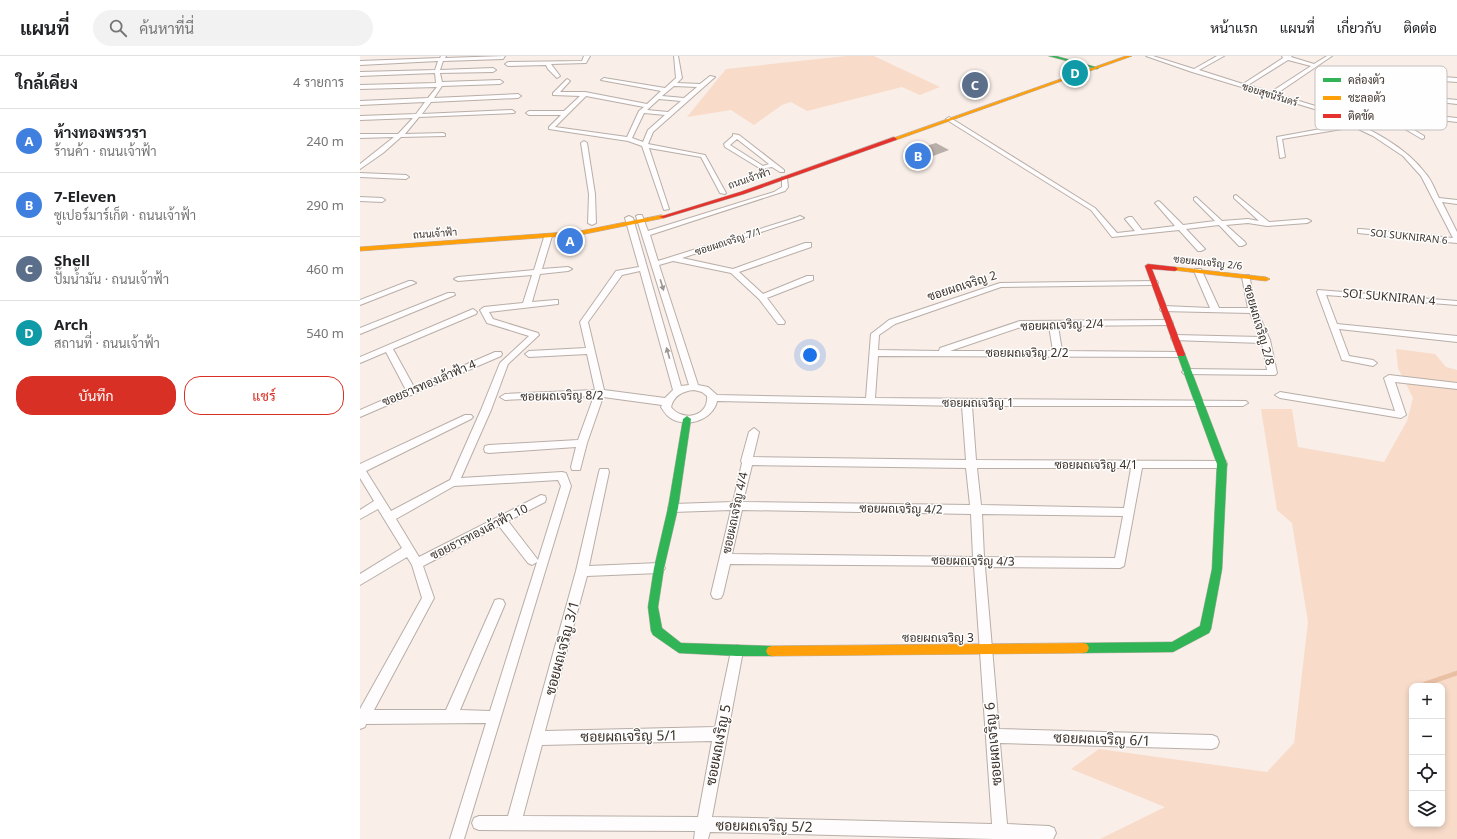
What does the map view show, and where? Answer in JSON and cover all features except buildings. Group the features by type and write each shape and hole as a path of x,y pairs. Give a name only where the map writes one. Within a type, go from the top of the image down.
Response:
{"main road":[{"path":"1051,56 1098,68"},
{"name":"ถนนเจ้าฟ้า","path":"360,249 580,233 708,204 783,175 1116,56"},
{"name":"ถนนเจ้าฟ้า","path":"641,219 666,209 783,175 1130,56"},
{"name":"ถนนเจ้าฟ้า","path":"360,244 550,229 592,223 630,221"},
{"name":"ซอยผถเจริญ 2/6","path":"1154,284 1148,266 1266,279"},
{"path":"1154,284 1199,403"},
{"name":"ซอยผถเจริญ 3","path":"687,419 673,508 659,568 653,607 657,631 679,648 737,651 1173,647 1206,629 1217,569 1222,464 1199,403"}],"street":[{"path":"533,63 537,56"},
{"path":"508,64 584,62 587,56"},
{"path":"629,139 642,111 680,78 676,56"},
{"name":"ซอยสุขนิรันดร์","path":"1148,56 1315,107"},
{"path":"1194,70 1221,56"},
{"path":"1243,86 1286,56 1314,66"},
{"path":"1272,94 1330,56"},
{"path":"360,167 401,134 440,87 437,72 442,58"},
{"path":"360,63 442,58 503,58"},
{"path":"548,63 550,68 557,76"},
{"path":"360,74 493,70"},
{"path":"666,209 644,145 650,131 712,77"},
{"path":"1447,79 1457,80"},
{"path":"604,80 667,90"},
{"path":"567,81 555,94 586,94 649,106"},
{"path":"360,87 500,82"},
{"path":"674,84 701,86"},
{"path":"586,94 551,128 629,139 644,145 703,156 723,193"},
{"path":"360,103 518,96"},
{"path":"659,97 685,100"},
{"path":"1447,101 1457,102"},
{"path":"642,111 669,114"},
{"path":"360,118 512,112"},
{"path":"529,113 566,113"},
{"path":"949,119 1093,209 1115,236 1180,227 1248,222 1267,224 1307,221"},
{"path":"1455,120 1457,126"},
{"path":"1282,157 1279,138 1326,130"},
{"name":"ซอยสุขนิรันดร์","path":"1365,130 1405,155 1424,175 1456,234"},
{"path":"1410,130 1422,137"},
{"path":"360,136 401,134 443,135"},
{"path":"646,234 783,190 785,187 783,175 774,164 736,136 727,144 727,146 763,168 774,164"},
{"path":"584,143 592,194 592,223"},
{"path":"360,157 374,157"},
{"path":"360,175 406,177"},
{"path":"1236,197 1267,224"},
{"path":"360,199 382,200"},
{"path":"1196,199 1242,244"},
{"path":"1438,200 1457,202"},
{"path":"1158,203 1201,250"},
{"name":"ซอยผถเจริญ 7/1","path":"656,264 800,218"},
{"path":"641,219 694,387"},
{"path":"1129,219 1140,232"},
{"path":"630,221 678,391"},
{"name":"SOI SUKNIRAN 6","path":"1361,231 1456,234"},
{"path":"527,304 548,236"},
{"path":"734,271 808,245"},
{"path":"673,258 734,271 762,297 781,322"},
{"path":"576,467 582,443 600,393 584,322 619,272 643,268"},
{"path":"458,279 568,269"},
{"path":"1198,271 1215,309"},
{"name":"ซอยผถเจริญ 2/8","path":"1187,372 1272,373 1266,340 1253,311 1246,277"},
{"path":"762,297 810,278"},
{"path":"360,303 412,283"},
{"name":"ซอยผถเจริญ 2","path":"870,402 875,334 892,322 1000,285 1154,284"},
{"name":"SOI SUKNIRAN 4","path":"1333,326 1321,292 1457,303"},
{"path":"360,331 451,295"},
{"path":"457,839 566,486 562,476 454,482 504,363 535,335 490,321 484,310 555,302"},
{"path":"1164,308 1253,311"},
{"path":"360,360 473,312"},
{"path":"1053,323 1058,353"},
{"name":"ซอยผถเจริญ 2/4","path":"936,353 1020,324 1169,323"},
{"path":"1373,363 1345,358 1333,326 1457,339"},
{"path":"1175,338 1266,340"},
{"path":"388,349 411,390"},
{"path":"529,354 590,350"},
{"name":"ซอยผถเจริญ 2/2","path":"873,353 1058,353 1181,355"},
{"name":"ซอยธารทองเล้าฟ้า 4","path":"360,414 411,390 498,354"},
{"path":"1280,395 1401,415 1390,378 1457,386"},
{"path":"694,387 705,389 710,391 714,398 713,404 709,410 696,418 687,419 673,416 668,412 666,407 667,402 678,391 694,387"},
{"name":"ซอยผถเจริญ 8/2","path":"505,397 600,393 667,402"},
{"name":"ซอยผถเจริญ 1","path":"714,398 967,403 1243,403"},
{"path":"967,403 986,649"},
{"path":"361,719 428,598 417,564 360,469 468,417"},
{"name":"ซอยผถเจริญ 4/4","path":"717,594 746,461 754,432"},
{"path":"489,449 582,443"},
{"name":"ซอยผถเจริญ 4/1","path":"746,461 971,464 1222,464"},
{"name":"ซอยผถเจริญ 4/3","path":"725,559 979,561 1120,564 1138,465"},
{"name":"ซอยผถเจริญ 3/1","path":"514,822 582,571 604,472"},
{"path":"389,516 450,484"},
{"name":"ซอยธารทองเล้าฟ้า 10","path":"417,564 541,499"},
{"path":"360,514 381,502"},
{"name":"ซอยผถเจริญ 4/2","path":"673,508 736,506 1129,512"},
{"path":"500,520 532,560"},
{"path":"360,580 408,550"},
{"path":"582,571 659,568"},
{"path":"450,716 499,604"},
{"name":"ซอยผถเจริญ 6","path":"986,649 1001,835"},
{"name":"ซอยผถเงริญ 5","path":"701,839 737,651"},
{"path":"361,719 487,716"},
{"name":"ซอยผถเจริญ 5/1","path":"538,738 720,734"},
{"name":"ซอยผถเจริญ 6/1","path":"992,736 1212,742"},
{"name":"ซอยผถเจริญ 5/2","path":"479,823 704,824 1001,835 1049,833"}],"shaded area":[{"path":"846,56 874,56 940,87 920,95 902,87 807,111 791,102 782,105 754,125 731,110 687,117 726,69"},
{"path":"1396,349 1435,354 1446,367 1457,370 1457,839 1100,839 1165,807 1071,769 1099,749 1267,772 1294,743 1308,622 1292,523 1277,510 1261,409 1292,409 1298,447 1384,462 1407,421 1413,398 1398,368"}],"waterway":[{"path":"1428,683 1457,673"}],"traffic: fast":[{"path":"1051,56 1097,68"},
{"path":"1083,648 1173,647 1205,629 1217,569 1222,464 1181,354"},
{"path":"687,419 673,508 659,568 653,607 657,631 679,648 772,651"}],"traffic: slow":[{"path":"894,139 1130,56"},
{"path":"360,249 580,233 662,217"},
{"path":"1175,269 1266,279"},
{"path":"772,651 1083,648"}],"traffic: jam":[{"path":"662,217 742,193 894,139"},
{"path":"1175,269 1148,266 1181,354"}],"place":[{"name":"Arch","path":"1075,73"},
{"name":"Shell","path":"975,85"},
{"name":"7-Eleven","path":"918,156"},
{"name":"ห้างทองพรวรา","path":"570,241"}]}
